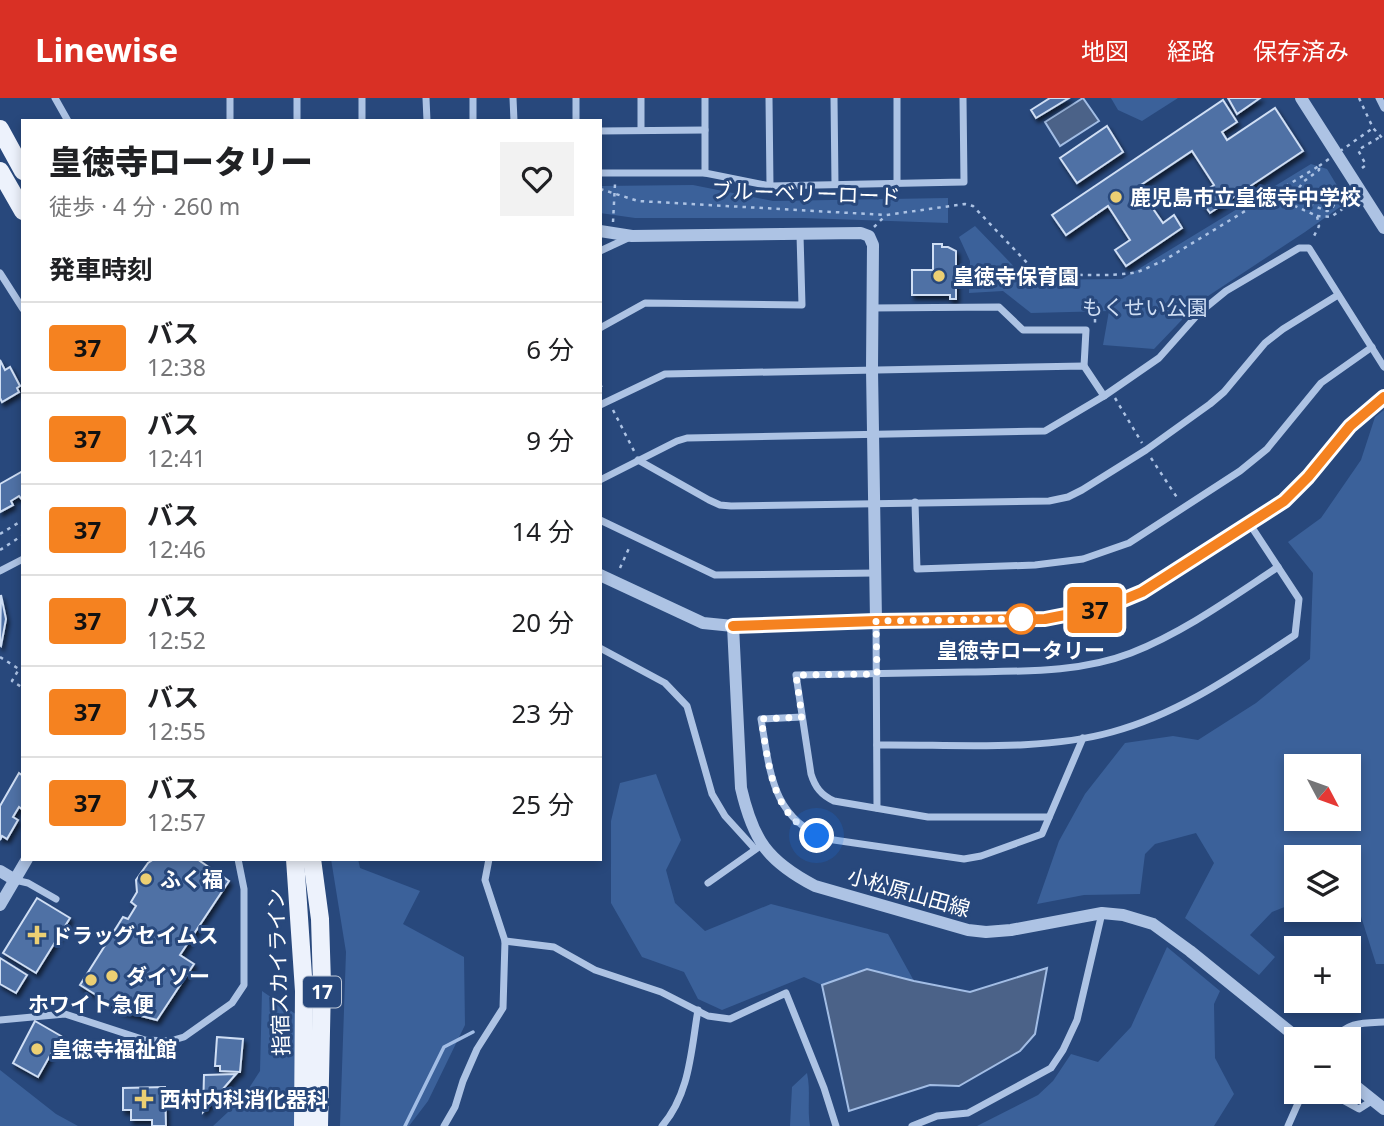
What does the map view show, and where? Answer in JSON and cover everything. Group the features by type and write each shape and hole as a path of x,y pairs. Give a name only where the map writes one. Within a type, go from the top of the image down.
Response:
{"main road":[{"path":"0,129 21,168"},
{"path":"0,171 21,208"},
{"name":"指宿スカイライン","path":"295,861 304,991 303,1126"},
{"name":"指宿スカイライン","path":"312,861 320,919 322,984 319,1126"}],"street":[{"path":"55,98 67,119"},
{"path":"230,98 230,119"},
{"path":"297,98 297,119"},
{"path":"362,98 362,119"},
{"path":"426,98 427,119"},
{"path":"473,98 473,119"},
{"path":"513,98 514,119"},
{"path":"576,98 576,119"},
{"path":"641,98 641,131"},
{"path":"705,98 705,173"},
{"path":"769,98 770,186"},
{"path":"834,98 835,184"},
{"path":"897,98 897,183"},
{"path":"602,173 705,173 770,186 964,182 963,98"},
{"path":"1301,98 1384,228"},
{"path":"1380,98 1384,108"},
{"path":"602,131 705,130"},
{"path":"606,228 632,236 861,233 869,236 873,245 877,808"},
{"path":"602,327 645,303 802,305 800,235"},
{"path":"602,250 632,236"},
{"path":"602,479 687,438 1045,431 1108,394 1159,358 1199,313 1226,291 1299,248 1309,248 1384,367"},
{"path":"0,273 21,306"},
{"path":"638,460 720,505 1049,500 1068,497 1146,450 1224,392 1265,343 1338,295"},
{"path":"872,309 999,307 1023,330 1086,330 1084,366 1108,394"},
{"path":"915,502 917,569 1035,565 1083,559 1129,543 1247,466 1267,449 1321,383 1371,347"},
{"path":"602,404 665,374 1084,366"},
{"path":"602,576 703,623 733,626 1045,619 1106,607 1142,592 1284,501 1308,477 1350,426 1384,397"},
{"path":"602,521 715,575 874,573"},
{"path":"877,745 1023,744 1083,738 1112,732 1187,703 1295,635 1299,599 1249,523"},
{"path":"0,571 21,560"},
{"path":"1049,817 941,817 827,798 814,785 796,675 1054,670 1111,659 1129,654 1185,626 1278,567"},
{"name":"小松原山田線","path":"733,626 741,788 759,847 793,874 815,886 968,930 1011,930 1102,913 1153,924 1168,933 1284,1027"},
{"path":"602,649 666,683 687,706 712,794 724,816 759,847 708,883"},
{"path":"802,717 761,719 771,780 778,798 793,818 809,832 827,839 964,859 981,856 1042,834 1083,738"},
{"path":"0,905 26,861"},
{"path":"0,1020 65,1014 145,1040 170,1041 184,1037 232,1003 244,985 244,889 238,861"},
{"path":"444,1126 456,1107 463,1081 477,1049 503,1007 505,941 485,880 489,861"},
{"path":"0,871 56,899"},
{"path":"912,1126 937,1116 968,1113 1051,1068 1077,1020 1102,913"},
{"path":"505,941 554,947 595,970 661,992 708,1016 730,1019 786,993 824,1088 836,1126"},
{"path":"662,1126 675,1111 683,1094 698,1010"},
{"path":"1346,1027 1352,1024 1384,1022"},
{"path":"1361,1090 1384,1109"},
{"path":"1350,1104 1359,1109 1373,1100"},
{"path":"1288,1126 1298,1104"}],"path":[{"path":"1359,98 1373,128 1382,139 1358,150 1366,165 1362,168"},
{"name":"ブルーベリーロード","path":"602,190 638,201 886,215 965,204 973,206 1033,269 1045,273 1121,274 1138,271 1163,261 1319,166 1373,128"},
{"path":"1277,192 1327,211 1332,209 1337,198 1329,189 1309,198 1303,195 1299,188 1319,170 1319,166"},
{"path":"606,228 616,194 614,173"},
{"path":"1271,195 1317,216 1331,217 1351,204"},
{"path":"874,227 886,215"},
{"path":"1309,248 1319,226 1317,216"},
{"path":"1095,319 1095,338"},
{"path":"602,388 638,460"},
{"path":"1108,394 1184,508"},
{"path":"0,534 21,521"},
{"path":"0,550 21,536"},
{"path":"620,568 634,537"},
{"path":"0,657 19,669 12,681 21,687"}],"green space":[{"path":"1111,98 1178,98 1142,121 1118,110"},
{"name":"もくせい公園","path":"1311,164 1327,169 1347,202 1199,302 1154,349 1103,345 1109,311 1031,313 1003,291 969,293 970,261 959,237 975,226 1027,280 1122,279"},
{"path":"693,185 773,201 948,198 948,223 803,218 635,218 602,213 602,186"},
{"path":"1384,410 1384,964 1376,964 1361,916 1361,845 1284,845 1284,907 1272,912 1250,935 1275,957 1259,975 1185,918 1214,863 1196,833 1155,844 1145,854 1140,894 1084,895 1037,904 1059,841 1085,794 1125,743 1173,736 1198,740 1256,703 1310,659 1313,573 1288,542 1321,518 1361,460 1375,417"},
{"path":"656,774 681,840 666,870 675,903 705,931 771,904 888,934 914,981 867,969 822,985 804,977 722,1010 698,999 684,972 642,957 611,903 611,821 620,783"},
{"path":"331,861 358,861 360,868 420,891 403,924 464,957 465,1025 428,1101 409,1126 340,1126 346,952"},
{"path":"1167,947 1220,991 1214,1004 1215,1058 1234,1094 1214,1126 977,1126 1038,1095 1053,1081 1071,1054 1098,1062 1131,1027"},
{"path":"262,991 297,1015 295,1126 213,1126 242,1099 260,1071"},
{"path":"0,1070 56,1114 78,1126 0,1126"},
{"path":"807,1073 810,1126 790,1126 792,1087"}],"shaded area":[{"path":"1083,98 1099,121 1060,146 1045,122"},
{"path":"1047,968 1035,1034 1020,1051 959,1086 930,1085 849,1111 822,985 867,969 970,992"}],"building":[{"path":"1050,98 1069,98 1036,118 1031,110"},
{"path":"1228,98 1260,98 1237,114"},
{"path":"1223,100 1237,122 1222,132 1227,140 1275,108 1303,151 1210,213 1198,196 1214,185 1192,151 1138,187 1163,223 1174,215 1182,228 1126,266 1115,250 1130,240 1108,206 1066,235 1052,215"},
{"path":"1107,126 1123,152 1077,183 1060,158"},
{"path":"933,244 942,244 942,247 956,251 956,299 950,299 950,295 912,295 912,270 933,270"},
{"path":"0,360 5,370 10,367 20,386 17,388 19,392 2,402 0,398"},
{"path":"21,472 21,498 19,496 11,501 13,505 0,512 0,484"},
{"path":"1,595 6,619 1,646 0,645"},
{"path":"19,773 21,808 19,807 13,817 18,820 7,839 2,836 0,840 0,806"},
{"path":"200,861 229,881 180,955 194,964 157,1020 122,1011 80,985 123,917 128,919 136,906 131,902 137,892 136,880 148,863"},
{"name":"ドラッグセイムス","path":"37,898 70,918 36,973 3,953"},
{"path":"0,958 27,975 16,993 0,984"},
{"name":"皇徳寺福祉館","path":"35,1021 61,1036 38,1077 13,1063"},
{"path":"217,1037 243,1039 240,1072 220,1071 220,1066 215,1066"},
{"path":"236,1074 203,1112 204,1075"},
{"name":"西村内科消化器科","path":"165,1087 166,1126 152,1126 152,1120 131,1120 131,1110 123,1110 123,1088"}],"waterway":[{"path":"405,1126 444,1047 473,1032"}],"bus line":[{"name":"37","path":"733,626 1045,619 1106,607 1142,592 1284,501 1308,477 1350,426 1384,397"}],"place":[{"name":"鹿児島市立皇徳寺中学校","path":"1116,197"},
{"name":"皇徳寺保育園","path":"939,276"},
{"name":"皇徳寺ロータリー","path":"1021,619"},
{"name":"ふく福","path":"146,879"},
{"name":"ドラッグセイムス","path":"37,935"},
{"name":"ダイソー","path":"112,976"},
{"name":"ホワイト急便","path":"91,980"},
{"name":"皇徳寺福祉館","path":"37,1049"},
{"name":"西村内科消化器科","path":"144,1099"}],"route":[{"path":"817,836 793,818 778,798 771,780 761,719 802,717 796,675 877,674 876,621 1021,619"}]}
